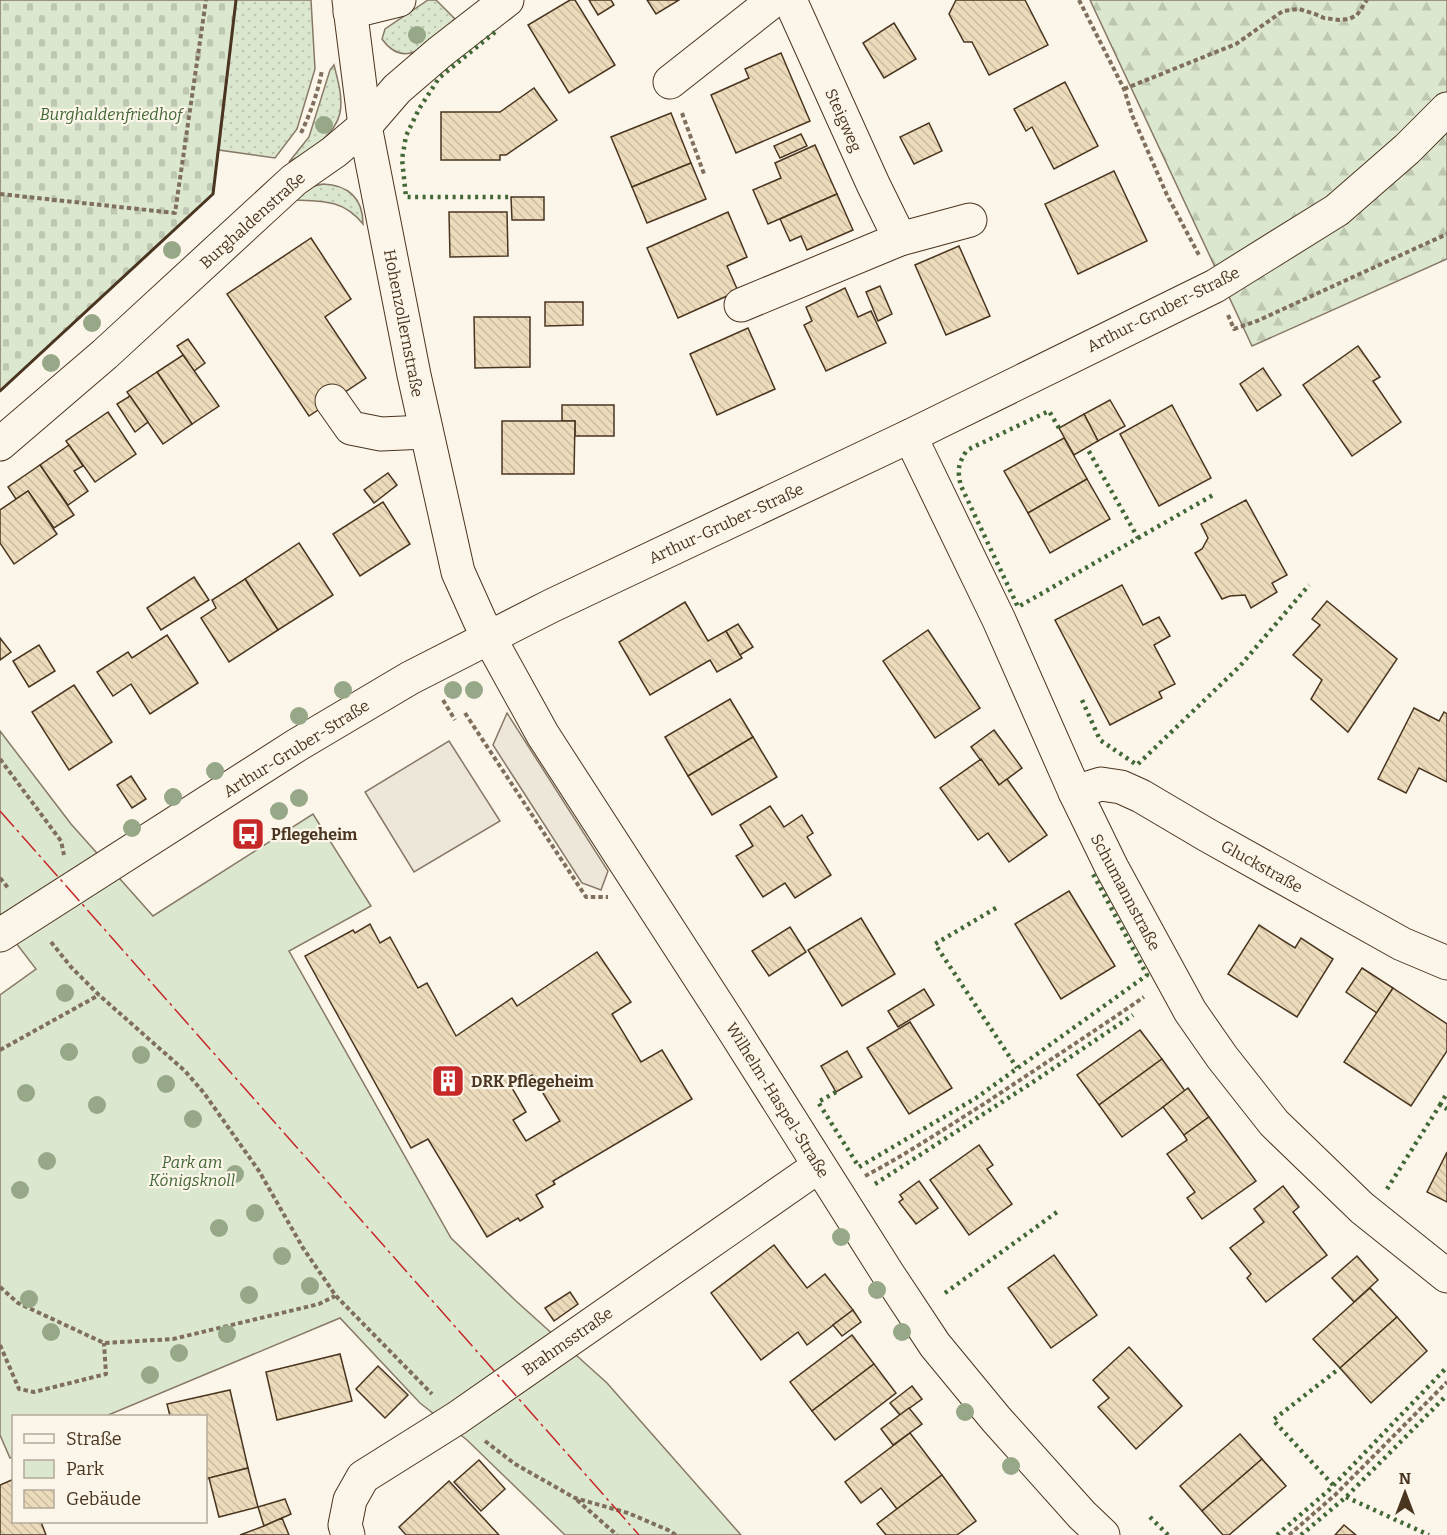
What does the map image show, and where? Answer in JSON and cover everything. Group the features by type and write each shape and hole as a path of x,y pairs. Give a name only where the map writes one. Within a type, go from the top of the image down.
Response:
{"street":[{"path":"350,6 401,0 404,7 414,0"},
{"name":"Burghaldenstraße","path":"0,444 105,354 294,180 334,152 364,126 397,89 507,0"},
{"path":"670,82 774,0"},
{"name":"Steigweg","path":"790,0 900,239"},
{"name":"Hohenzollernstraße","path":"350,6 364,126 426,432 458,572 489,638"},
{"name":"Arthur-Gruber-Straße","path":"0,935 297,745 410,678 561,601 910,436 1215,286 1337,210 1447,109"},
{"path":"741,304 900,239 970,220"},
{"path":"332,401 351,428 381,434 426,432"},
{"name":"Schumannstraße","path":"910,436 999,620 1075,792 1112,868 1190,1011 1222,1057 1274,1123 1362,1208 1447,1276"},
{"name":"Wilhelm-Haspel-Straße","path":"489,638 543,735 935,1345 996,1419 1082,1515 1103,1535"},
{"name":"Gluckstraße","path":"1075,792 1101,784 1121,787 1141,796 1402,944 1447,963"},
{"name":"Brahmsstraße","path":"348,1535 345,1525 350,1500 363,1477 457,1418 819,1166"}],"path":[{"path":"0,194 175,213 206,0"},
{"path":"1079,0 1124,89 1132,115 1167,195 1215,286"},
{"path":"1124,89 1236,44 1283,11 1299,9 1324,18 1349,19 1357,15 1367,0"},
{"path":"297,140 310,115 318,92 322,66"},
{"path":"670,82 704,174"},
{"path":"1234,329 1257,321 1447,234"},
{"path":"465,714 586,897 615,897"},
{"path":"0,759 61,841"},
{"path":"30,915 71,967 99,995 185,1071 204,1093 259,1171 303,1248 336,1296 457,1418 514,1464 575,1498 617,1535"},
{"path":"866,1175 933,1137 1172,978"},
{"path":"0,1050 99,995"},
{"path":"0,1287 18,1303 105,1343 173,1339 319,1304 336,1296"},
{"path":"0,1345 19,1389 34,1392 106,1374 105,1343"},
{"path":"1289,1535 1335,1495 1447,1382"},
{"path":"575,1498 628,1513 676,1535"}],"green space":[{"name":"Burghaldenfriedhof","path":"0,0 236,0 213,194 0,391"},
{"path":"236,0 311,0 315,69 297,129 275,158 219,150"},
{"path":"428,0 436,0 455,19 420,49 411,53 401,53 391,49 382,39 385,29"},
{"path":"1090,0 1447,0 1447,259 1252,346"},
{"path":"334,65 341,101 337,121 333,129 320,142 289,162 309,137 330,70"},
{"path":"323,184 347,190 357,200 363,224 348,210 333,203 295,200 310,187"},
{"name":"Park am Königsknoll","path":"0,731 71,824 153,916 313,814 371,906 289,951 451,1238 516,1301 607,1383 741,1535 565,1535 467,1440 420,1403 340,1318 108,1415 12,1415 12,1457 10,1458 0,1435 0,995 36,969 0,922"}],"shaded area":[{"path":"507,713 608,871 601,890 582,883 493,745"},
{"path":"449,741 500,821 414,872 365,792"}],"building":[{"path":"570,0 575,0 615,65 569,93 528,25"},
{"path":"589,0 611,0 614,5 598,15"},
{"path":"647,0 679,0 656,14"},
{"path":"956,0 1025,0 1048,45 989,75 972,42 964,42 949,14"},
{"path":"894,23 916,59 884,78 863,43"},
{"path":"781,53 810,121 736,153 711,95 749,78 745,69"},
{"path":"1065,82 1098,146 1054,169 1032,127 1026,131 1014,109"},
{"path":"534,88 557,120 506,155 500,155 500,160 441,160 441,112 500,112"},
{"path":"671,113 691,163 632,187 611,137"},
{"path":"929,123 942,151 914,164 900,137"},
{"path":"801,134 807,146 780,158 774,146"},
{"path":"815,145 837,194 768,224 753,190 781,178 775,163"},
{"path":"691,163 706,199 647,223 632,187"},
{"path":"1114,171 1147,241 1078,274 1045,204"},
{"path":"837,194 853,230 807,250 801,236 790,241 780,219"},
{"path":"511,197 544,197 544,220 512,220"},
{"path":"449,212 507,212 508,256 450,257"},
{"path":"728,212 747,257 727,266 738,291 678,318 647,248"},
{"path":"311,238 351,299 325,317 366,378 309,416 227,294"},
{"path":"959,246 990,316 946,335 915,265"},
{"path":"880,286 892,314 878,321 866,292"},
{"path":"845,288 858,317 871,311 886,343 826,371 804,325 812,321 806,307"},
{"path":"545,302 583,302 583,325 545,326"},
{"path":"474,317 530,317 530,367 475,368"},
{"path":"748,328 775,389 717,415 690,354"},
{"path":"188,339 205,363 194,371 177,346"},
{"path":"1358,346 1380,377 1373,381 1401,422 1352,456 1303,385"},
{"path":"183,355 219,406 192,424 157,372"},
{"path":"1263,368 1281,395 1257,411 1240,384"},
{"path":"157,372 192,424 163,444 127,392"},
{"path":"130,396 148,422 135,432 117,404"},
{"path":"1110,400 1125,426 1098,441 1084,414"},
{"path":"562,405 614,405 614,436 575,436 575,421 562,421"},
{"path":"1172,405 1211,478 1159,506 1120,434"},
{"path":"108,412 136,454 95,482 66,441"},
{"path":"1084,414 1098,441 1074,455 1059,428"},
{"path":"502,421 575,421 574,474 502,474"},
{"path":"1064,438 1087,479 1028,513 1004,471"},
{"path":"69,445 83,466 74,471 88,491 68,505 40,465"},
{"path":"40,465 74,515 54,528 28,491 16,499 8,487"},
{"path":"388,473 397,485 374,503 364,490"},
{"path":"1087,479 1110,519 1050,553 1028,513"},
{"path":"28,491 57,534 14,564 0,543 0,510"},
{"path":"1246,500 1287,575 1272,583 1277,592 1251,608 1245,595 1222,599 1195,553 1202,549 1208,538 1201,524"},
{"path":"383,502 410,544 360,576 333,534"},
{"path":"299,543 333,595 278,630 245,579"},
{"path":"194,577 209,600 161,630 147,608"},
{"path":"245,579 278,630 229,662 201,618 216,608 212,600"},
{"path":"1122,585 1143,625 1159,617 1170,636 1154,645 1175,684 1159,692 1162,698 1110,725 1055,620"},
{"path":"1327,601 1397,659 1348,732 1311,699 1322,680 1293,655 1320,625 1312,619"},
{"path":"685,602 708,641 726,631 742,658 717,672 710,660 650,695 619,642"},
{"path":"738,624 753,647 740,655 726,631"},
{"path":"928,630 980,708 935,738 883,661"},
{"path":"167,635 198,683 150,714 131,684 113,696 97,672 128,652 132,658"},
{"path":"0,638 11,652 0,660"},
{"path":"39,645 55,671 29,687 13,661"},
{"path":"74,685 112,742 69,770 32,712"},
{"path":"730,699 753,737 688,776 665,737"},
{"path":"1414,708 1439,721 1444,712 1447,714 1447,782 1419,768 1406,793 1378,779"},
{"path":"994,730 1022,768 999,785 971,747"},
{"path":"753,737 777,777 712,815 688,776"},
{"path":"981,759 999,785 1007,779 1047,835 1009,862 988,833 978,840 940,788"},
{"path":"131,776 146,799 132,808 117,785"},
{"path":"770,806 784,827 802,815 813,833 807,837 831,875 795,898 785,883 763,897 736,856 753,846 740,825"},
{"path":"1069,891 1115,966 1061,999 1015,924"},
{"path":"861,918 895,974 842,1006 808,950"},
{"name":"DRK Pflegeheim","path":"370,924 380,943 390,937 418,988 427,983 456,1036 512,998 517,1006 597,952 631,1002 612,1014 641,1062 662,1050 692,1099 553,1181 555,1184 536,1195 543,1207 520,1221 518,1218 487,1237 428,1139 411,1148 305,956 353,930 355,933","holes":["532,1075 560,1121 526,1141 513,1120 526,1112 512,1088"]},
{"path":"1259,925 1295,948 1301,938 1333,959 1297,1017 1228,974"},
{"path":"790,927 806,952 769,976 752,951"},
{"path":"1362,968 1393,988 1377,1013 1346,992"},
{"path":"1393,988 1447,1024 1447,1051 1411,1106 1344,1062"},
{"path":"924,989 934,1005 898,1027 888,1011"},
{"path":"910,1022 952,1088 909,1114 867,1048"},
{"path":"1140,1030 1162,1059 1099,1105 1077,1075"},
{"path":"847,1051 862,1077 836,1092 821,1066"},
{"path":"1162,1059 1185,1091 1122,1137 1099,1105"},
{"path":"1188,1088 1209,1117 1184,1135 1163,1107"},
{"path":"1209,1117 1256,1181 1202,1219 1187,1198 1195,1192 1167,1154 1187,1140 1184,1135"},
{"path":"979,1145 993,1165 987,1169 1012,1204 969,1235 930,1180"},
{"path":"1447,1152 1447,1202 1427,1192"},
{"path":"919,1181 938,1208 916,1224 899,1202 903,1199 900,1195"},
{"path":"1283,1186 1299,1207 1293,1212 1327,1255 1266,1302 1247,1278 1251,1274 1230,1248 1264,1222 1254,1209"},
{"path":"774,1245 807,1288 825,1274 853,1310 807,1345 798,1332 761,1360 711,1293"},
{"path":"1054,1255 1097,1315 1051,1348 1008,1288"},
{"path":"1357,1256 1378,1280 1354,1302 1332,1278"},
{"path":"1370,1288 1397,1317 1340,1368 1313,1339"},
{"path":"570,1292 578,1304 554,1321 545,1308"},
{"path":"853,1310 861,1322 842,1336 833,1325"},
{"path":"1397,1317 1427,1351 1371,1403 1340,1368"},
{"path":"852,1335 874,1364 812,1411 790,1382"},
{"path":"1129,1347 1182,1406 1136,1449 1098,1407 1109,1398 1093,1380"},
{"path":"340,1354 352,1401 277,1420 266,1372"},
{"path":"874,1364 896,1393 835,1440 812,1411"},
{"path":"378,1366 408,1395 385,1418 356,1389"},
{"path":"912,1386 922,1399 900,1415 890,1403"},
{"path":"230,1390 248,1468 207,1479 207,1415 170,1415 167,1404"},
{"path":"909,1408 922,1424 893,1445 881,1429"},
{"path":"910,1433 942,1475 897,1509 881,1488 861,1503 845,1482"},
{"path":"1240,1434 1262,1459 1202,1511 1180,1486"},
{"path":"1262,1459 1286,1486 1229,1535 1223,1535 1202,1511"},
{"path":"479,1460 505,1489 481,1511 454,1482"},
{"path":"248,1468 258,1507 219,1517 209,1478"},
{"path":"942,1475 976,1521 957,1535 886,1535 877,1524"},
{"path":"12,1480 12,1523 41,1523 46,1535 0,1535 0,1485"},
{"path":"449,1481 499,1535 406,1535 399,1527"},
{"path":"285,1499 291,1514 264,1526 258,1507"},
{"path":"282,1518 289,1535 240,1535 264,1526"},
{"path":"1344,1525 1356,1535 1335,1535"}],"hedge":[{"path":"495,32 439,78 419,109 406,136 402,159 406,197 511,197"},
{"path":"1059,428 1049,411 967,450 959,467 961,486 1018,607 1138,538 1087,448"},
{"path":"1138,538 1213,495"},
{"path":"1082,700 1100,740 1137,765 1240,666 1309,585"},
{"path":"836,1092 818,1102 859,1167 976,1098 1147,975 1093,874"},
{"path":"996,908 935,944 1017,1068"},
{"path":"875,1184 1133,1015"},
{"path":"1440,1105 1447,1093"},
{"path":"1387,1189 1440,1105 1447,1109"},
{"path":"945,1293 1057,1212"},
{"path":"1277,1535 1329,1490 1447,1367"},
{"path":"1333,1485 1273,1420 1340,1368"},
{"path":"1301,1535 1346,1497 1447,1395"},
{"path":"1346,1497 1429,1535"},
{"path":"1150,1517 1168,1535"}],"wall":[{"path":"0,391 213,194 236,0"}],"power":[{"path":"0,811 639,1535"}],"place":[{"name":"Pflegeheim","path":"248,834"},
{"name":"DRK Pflegeheim","path":"448,1081"}]}
